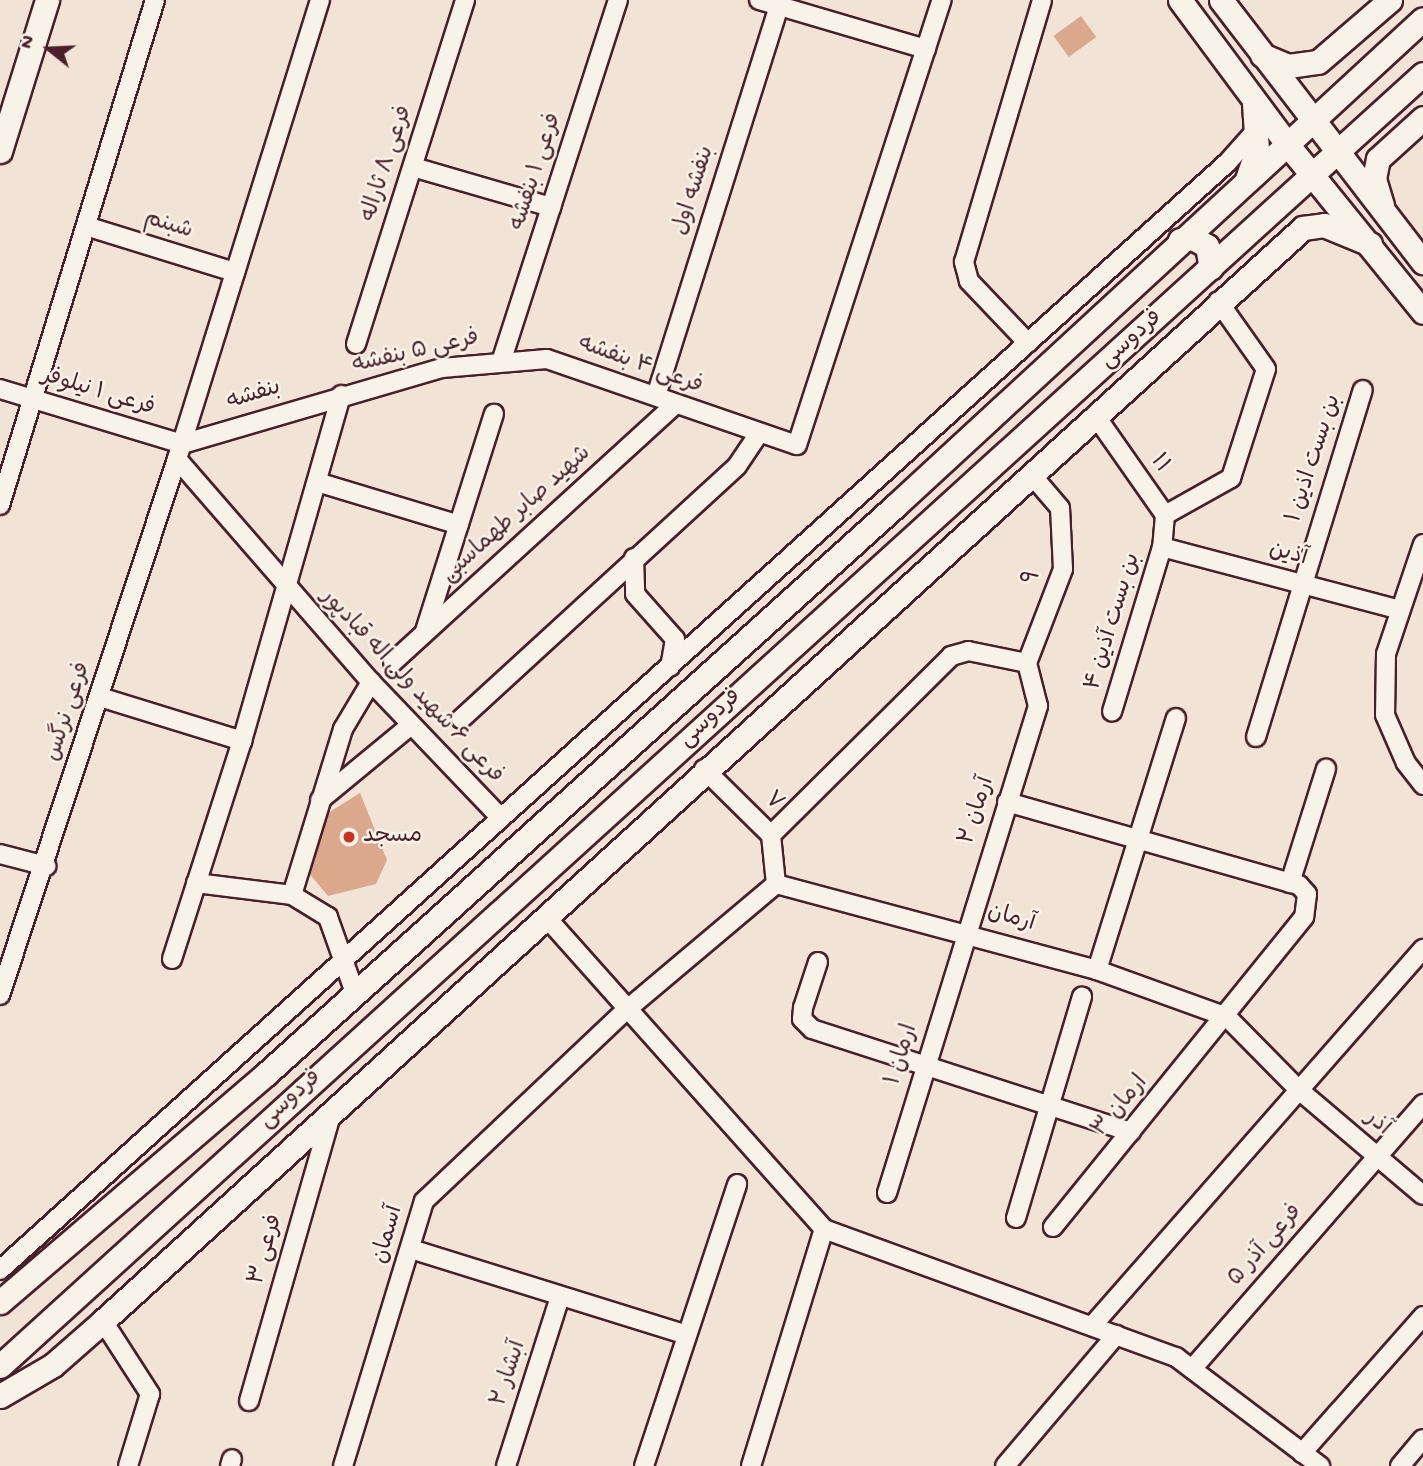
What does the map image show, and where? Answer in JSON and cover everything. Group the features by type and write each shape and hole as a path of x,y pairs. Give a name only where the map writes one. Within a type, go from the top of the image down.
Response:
{"street":[{"path":"0,151 47,0"},
{"path":"0,505 155,0"},
{"name":"فرعی نرگس","path":"0,995 46,866 320,0"},
{"name":"فرعی ۸ ثاراله","path":"356,344 465,0"},
{"name":"فرعی ۱ بنفشه","path":"502,359 618,0"},
{"path":"759,0 780,3 926,49 942,0"},
{"path":"1028,343 969,281 964,262 1042,0"},
{"path":"1180,0 1287,144 1423,312"},
{"path":"1221,0 1311,122 1423,261"},
{"path":"1256,50 1288,66 1318,62 1390,0"},
{"name":"بنفشه اول","path":"656,396 780,3"},
{"name":"فردوسی","path":"0,1301 355,993 1423,19"},
{"name":"فرعی ۴ بنفشه","path":"502,359 547,359 656,396 674,405 797,445 926,49"},
{"name":"فردوسی","path":"0,1366 1313,177 1423,74"},
{"path":"1246,181 1259,127 1253,97"},
{"path":"1384,211 1374,179 1378,159 1423,118"},
{"path":"0,1270 346,962 501,818 1227,163 1259,127"},
{"path":"413,167 551,207"},
{"path":"0,1396 53,1365 103,1321 704,769 1096,415 1218,301 1303,228 1324,225 1370,244"},
{"name":"شبنم","path":"86,226 235,272"},
{"path":"1180,240 1193,238 1207,246 1212,268"},
{"path":"1163,547 1165,515 1231,478 1266,369 1218,301"},
{"name":"فرعی ۵ بنفشه","path":"341,396 502,359"},
{"name":"فرعی ۱ نیلوفر","path":"0,389 179,451"},
{"name":"بن بست اذین ۱","path":"1256,737 1301,583 1363,390"},
{"path":"172,959 242,740 341,396"},
{"name":"بنفشه","path":"179,451 341,396"},
{"name":"شهید صابر طهماسبی","path":"393,662 674,405"},
{"path":"425,633 494,414"},
{"name":"۱۱","path":"1096,415 1165,515"},
{"path":"461,719 737,466 759,433"},
{"name":"فرعی ۶ شهید ولی اله قبادپور","path":"179,451 287,589 371,682 501,818"},
{"name":"۹","path":"1027,663 1063,569 1060,508 1031,474"},
{"path":"317,482 459,525"},
{"path":"1423,544 1386,654 1384,715 1406,763 1423,785"},
{"name":"آذین","path":"1163,547 1400,610"},
{"name":"بن بست آذین ۴","path":"1112,712 1163,547"},
{"path":"634,558 635,594 675,639 670,667"},
{"path":"771,835 951,656 968,651 1027,663"},
{"name":"آرمان ۲","path":"965,932 1038,706 1027,663"},
{"path":"292,895 343,729 371,682"},
{"path":"100,697 242,740"},
{"path":"1097,970 1176,718"},
{"path":"320,800 411,724"},
{"path":"574,752 594,777"},
{"name":"۷","path":"704,769 771,835 776,884"},
{"path":"1007,802 1290,883 1325,769"},
{"path":"0,854 46,866"},
{"path":"196,883 292,895 328,917 355,993"},
{"name":"ارمان ۳","path":"1053,1227 1227,1017 1304,917 1307,894 1290,883"},
{"name":"آرمان","path":"776,884 965,932 1097,970 1227,1017"},
{"name":"آسمان","path":"343,1466 424,1201 625,1011 776,884"},
{"path":"545,917 625,1011 824,1229 1176,1357 1320,1466"},
{"name":"ارمان ۱","path":"887,1193 965,932"},
{"path":"1092,1326 1423,949"},
{"path":"818,962 802,1019 812,1029 1131,1132"},
{"path":"1016,1218 1082,997"},
{"name":"آذر","path":"1227,1017 1299,1090 1423,1195"},
{"name":"فرعی آذر ۵","path":"1192,1369 1423,1104"},
{"name":"فرعی ۳","path":"249,1401 332,1112"},
{"path":"644,1466 737,1184"},
{"path":"751,1466 824,1229"},
{"path":"411,1250 687,1335"},
{"name":"آبشار ۲","path":"506,1466 560,1297"},
{"path":"1302,1452 1423,1316"},
{"path":"103,1321 150,1394 128,1466"},
{"path":"1005,1466 1116,1335"},
{"path":"1400,1466 1423,1439"}],"building":[{"path":"1081,16 1096,37 1069,57 1053,36"},
{"name":"مسجد","path":"360,793 387,860 376,884 328,896 308,872 328,813"}],"place":[{"name":"مسجد","path":"349,837"}]}
